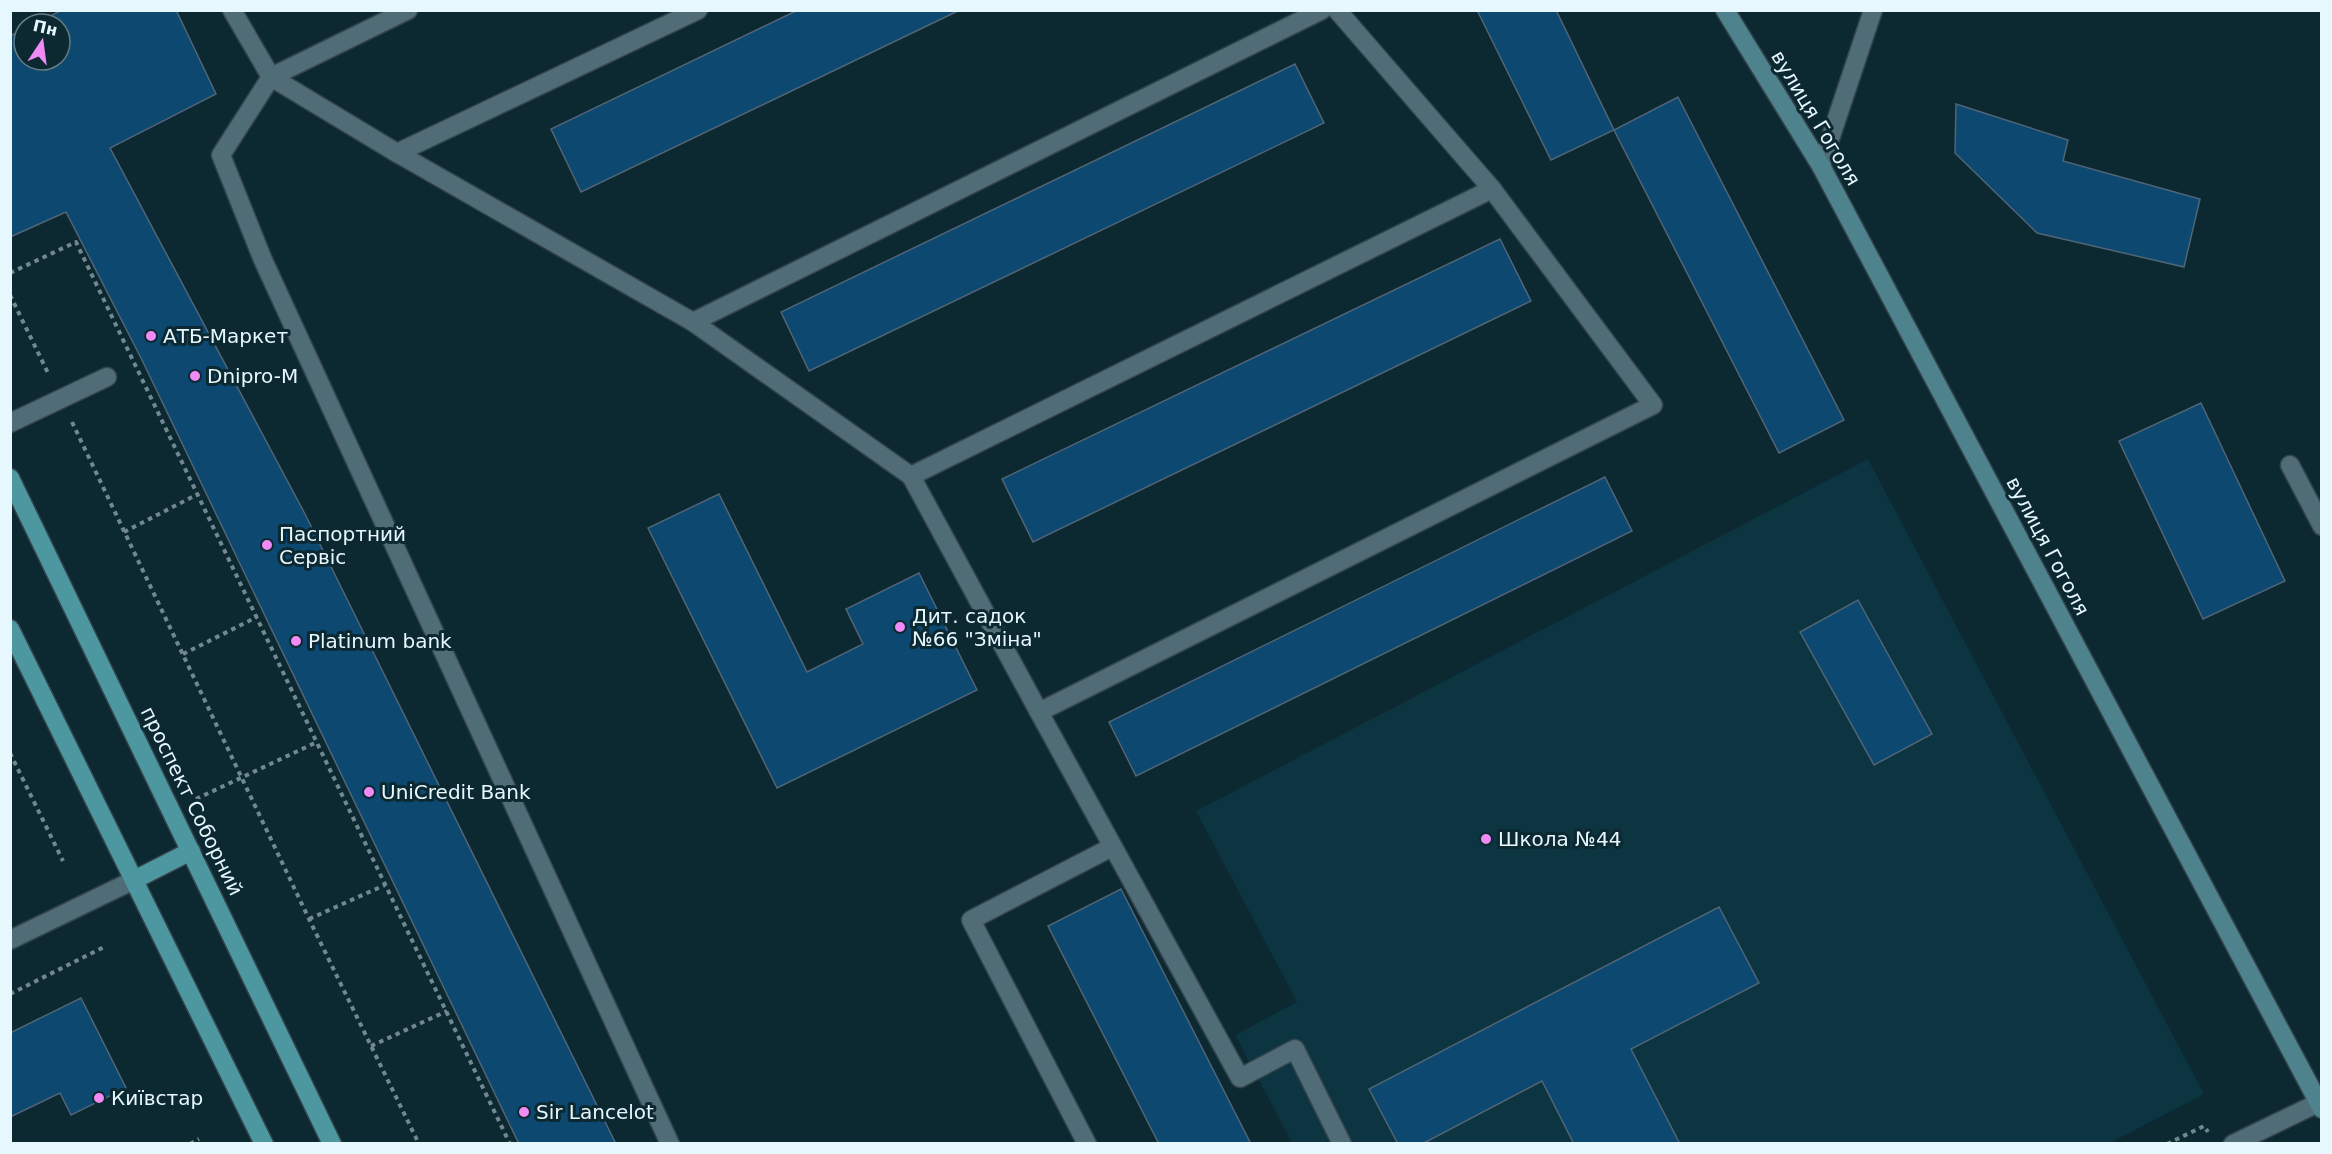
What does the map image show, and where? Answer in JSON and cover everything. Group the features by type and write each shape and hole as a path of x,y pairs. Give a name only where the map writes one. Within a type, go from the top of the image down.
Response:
{"main road":[{"name":"проспект Соборний","path":"10,478 332,1143"},
{"path":"10,629 264,1143"},
{"path":"134,880 191,851"}],"street":[{"path":"232,10 271,77 396,153 693,322 911,476 1240,1078 1295,1049 1342,1143"},
{"path":"408,10 271,77 221,155 263,260 670,1143"},
{"path":"396,153 698,10"},
{"path":"693,322 1322,10"},
{"path":"1039,712 1653,405 1492,189 1337,10"},
{"name":"вулиця Гоголя","path":"1725,10 1821,166 2320,1106"},
{"path":"1821,166 1873,10"},
{"path":"911,476 1492,189"},
{"path":"10,423 107,377"},
{"path":"2290,465 2322,526"},
{"path":"1087,1143 970,920 1112,847"},
{"path":"10,940 134,880"},
{"path":"2234,1143 2320,1106"}],"path":[{"path":"10,273 76,242 510,1143"},
{"path":"10,295 309,920 419,1143"},
{"path":"124,532 198,495"},
{"path":"183,654 257,617"},
{"path":"171,811 317,742"},
{"path":"10,753 63,861"},
{"path":"309,920 385,885"},
{"path":"10,994 104,946"},
{"path":"371,1046 447,1011"},
{"path":"2167,1143 2204,1126 2209,1135"},
{"path":"190,1143 200,1139"}],"shaded area":[{"name":"Школа №44","path":"1868,459 2204,1094 2110,1143 1292,1143 1235,1035 1297,1002 1196,811"}],"building":[{"path":"62,10 176,10 216,94 110,148 305,514 616,1144 519,1144 141,358 66,212 10,237 10,36 12,35 12,72 72,72 72,12 58,12"},
{"path":"798,10 960,10 581,192 551,129"},
{"path":"1477,10 1556,10 1614,130 1551,160"},
{"path":"1295,64 1324,123 809,371 781,312"},
{"path":"1678,97 1844,420 1779,453 1614,130"},
{"path":"1956,104 2068,140 2063,161 2200,199 2184,267 2037,233 1955,153"},
{"path":"1500,239 1531,301 1033,542 1002,479"},
{"path":"2201,403 2285,581 2203,619 2119,441"},
{"path":"1605,477 1632,531 1136,776 1109,722"},
{"name":"Дит. садок №66 \"Зміна\"","path":"719,494 807,672 863,644 846,609 919,573 977,690 777,788 648,528"},
{"path":"1858,600 1932,734 1874,765 1800,632"},
{"path":"1121,889 1251,1144 1159,1144 1048,926"},
{"path":"1719,907 1759,983 1631,1049 1680,1144 1574,1144 1542,1081 1422,1144 1398,1144 1369,1089"},
{"path":"81,998 126,1088 71,1115 60,1093 10,1117 10,1033"}],"place":[{"name":"АТБ-Маркет","path":"151,336"},
{"name":"Dnipro-M","path":"195,376"},
{"name":"Паспортний Сервіс","path":"267,545"},
{"name":"Дит. садок №66 \"Зміна\"","path":"900,627"},
{"name":"Platinum bank","path":"296,641"},
{"name":"UniCredit Bank","path":"369,792"},
{"name":"Школа №44","path":"1486,839"},
{"name":"Київстар","path":"99,1098"},
{"name":"Sir Lancelot","path":"524,1112"}]}
